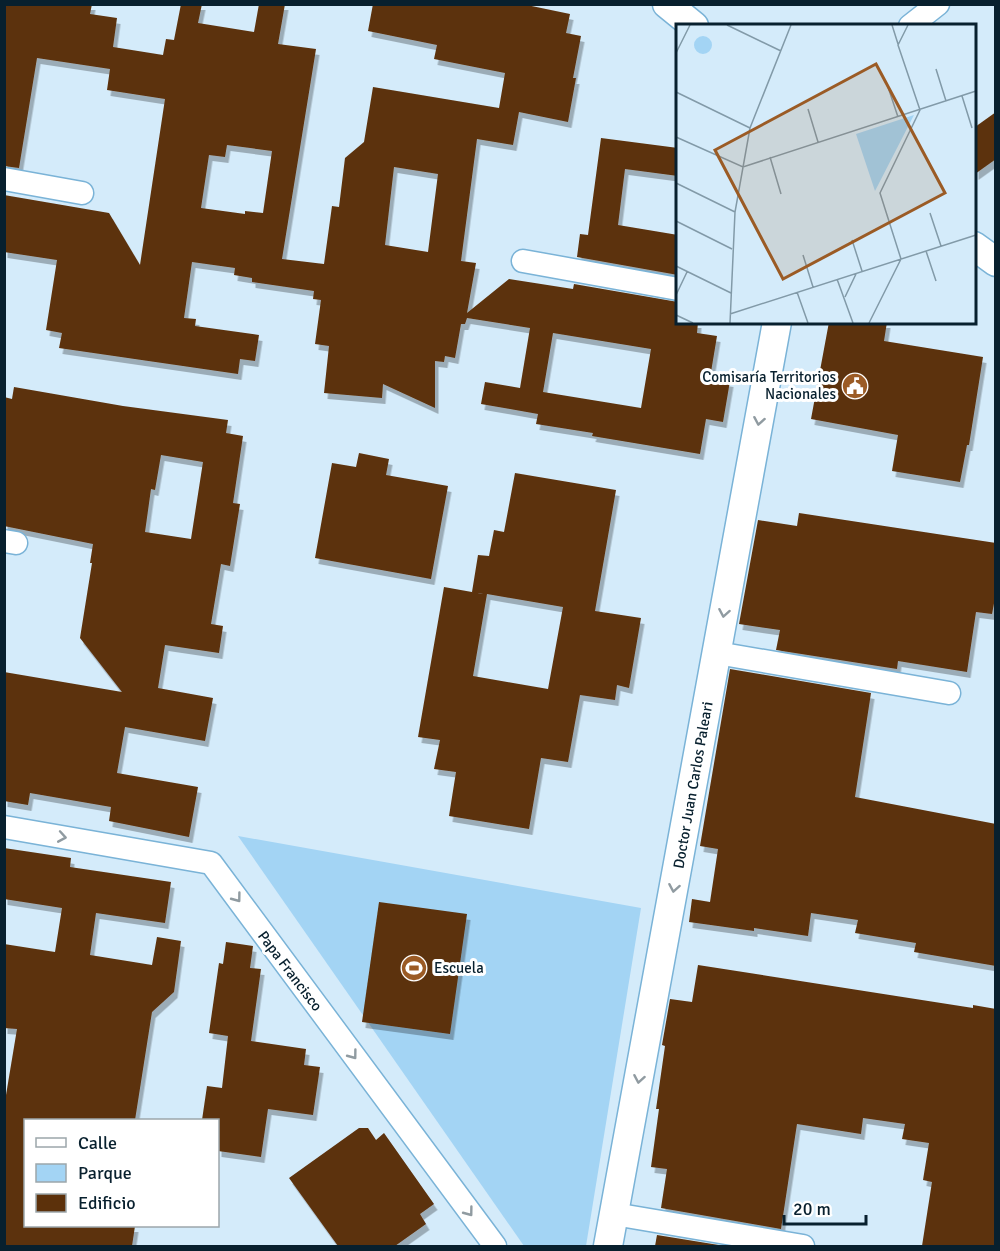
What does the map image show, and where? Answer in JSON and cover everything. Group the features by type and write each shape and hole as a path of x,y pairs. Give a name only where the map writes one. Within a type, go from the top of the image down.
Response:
{"street":[{"path":"667,4 692,24"},
{"path":"913,24 938,4"},
{"path":"4,179 82,193"},
{"path":"976,247 996,262"},
{"path":"523,261 676,289"},
{"name":"Doctor Juan Carlos Paleari","path":"608,1246 777,324"},
{"path":"717,653 949,693"},
{"name":"Papa Francisco","path":"4,827 211,863 495,1246"},
{"path":"614,1214 803,1246"}],"green space":[{"path":"238,836 641,908 586,1246 524,1246"}],"building":[{"path":"4,4 92,4 90,14 117,18 113,47 163,55 166,39 174,40 181,4 202,4 198,23 254,32 259,4 285,4 278,44 316,49 282,259 324,264 332,206 339,207 345,158 364,142 373,87 499,108 505,73 434,59 437,45 368,31 373,4 522,4 570,14 566,33 581,36 568,122 519,112 513,145 477,139 461,261 476,263 467,313 509,279 573,289 574,284 676,302 676,324 698,324 697,333 717,336 710,378 730,381 723,422 706,419 700,454 536,424 538,414 481,404 485,382 520,388 530,328 467,318 465,324 461,324 455,358 445,356 444,362 435,361 435,408 383,384 382,398 324,393 329,346 315,344 321,300 313,299 314,291 252,282 252,278 234,275 235,268 192,262 184,318 196,319 195,326 259,335 255,361 240,359 238,374 59,348 62,333 46,330 57,260 4,252 4,195 109,213 140,265 165,99 107,90 110,69 37,58 19,168 4,166","holes":["227,145 272,151 263,213 245,211 245,214 201,208 209,155 225,157","394,167 438,174 428,252 385,245","553,333 651,349 641,408 543,392"]},
{"path":"996,112 996,159 976,173 976,126"},
{"path":"601,138 676,148 676,176 625,169 618,225 676,235 676,275 577,257 580,234 588,235"},
{"path":"829,324 887,324 884,341 983,357 969,445 967,445 960,482 892,471 898,435 811,419"},
{"path":"14,387 123,406 228,420 226,433 243,436 233,503 240,504 230,566 221,564 211,624 223,626 219,653 165,645 158,688 213,698 205,741 125,727 117,773 198,787 189,837 109,821 111,807 30,793 28,805 4,801 4,672 122,692 80,638 93,544 4,526 4,397 12,399","holes":["161,455 203,462 191,539 145,532 151,489 155,490"]},
{"path":"359,453 389,459 386,475 448,486 431,579 315,558 332,463 356,467"},
{"path":"515,473 616,490 595,611 641,618 629,688 617,685 615,700 580,695 568,762 541,758 529,829 449,816 456,772 434,769 440,740 418,737 444,587 483,594 472,592 478,555 489,556 494,530 504,532","holes":["487,594 563,607 548,689 473,676"]},
{"path":"799,513 996,543 996,593 992,614 976,612 967,672 898,661 897,669 776,650 780,630 739,624 758,520 797,526"},
{"path":"730,669 871,693 855,797 996,824 996,966 914,952 916,943 855,933 858,920 811,913 808,936 689,922 692,899 710,902 718,849 700,846"},
{"path":"4,848 71,858 70,867 171,882 165,923 96,913 90,955 152,965 157,937 181,941 174,992 152,1012 135,1119 24,1119 24,1227 135,1227 132,1246 4,1246 4,1107 17,1029 4,1028 4,944 55,952 62,908 4,899"},
{"name":"Escuela","path":"379,902 467,914 450,1034 362,1022"},
{"path":"226,942 253,946 250,968 261,969 251,1041 306,1049 304,1065 320,1067 313,1115 268,1109 261,1157 219,1151 219,1119 202,1119 207,1086 222,1088 228,1036 209,1033 219,963 223,964"},
{"path":"698,965 973,1008 973,1005 996,1009 996,1246 922,1246 932,1182 923,1180 929,1143 902,1139 905,1124 863,1118 861,1134 797,1124 781,1229 661,1208 667,1169 651,1167 665,1046 662,1045 670,999 692,1002"},
{"path":"359,1128 368,1128 376,1140 384,1133 434,1204 420,1214 426,1224 395,1246 338,1246 289,1178"},
{"path":"657,1235 725,1246 655,1246"}],"place":[{"name":"Comisaría Territorios Nacionales","path":"855,386"},
{"name":"Escuela","path":"414,968"}]}
